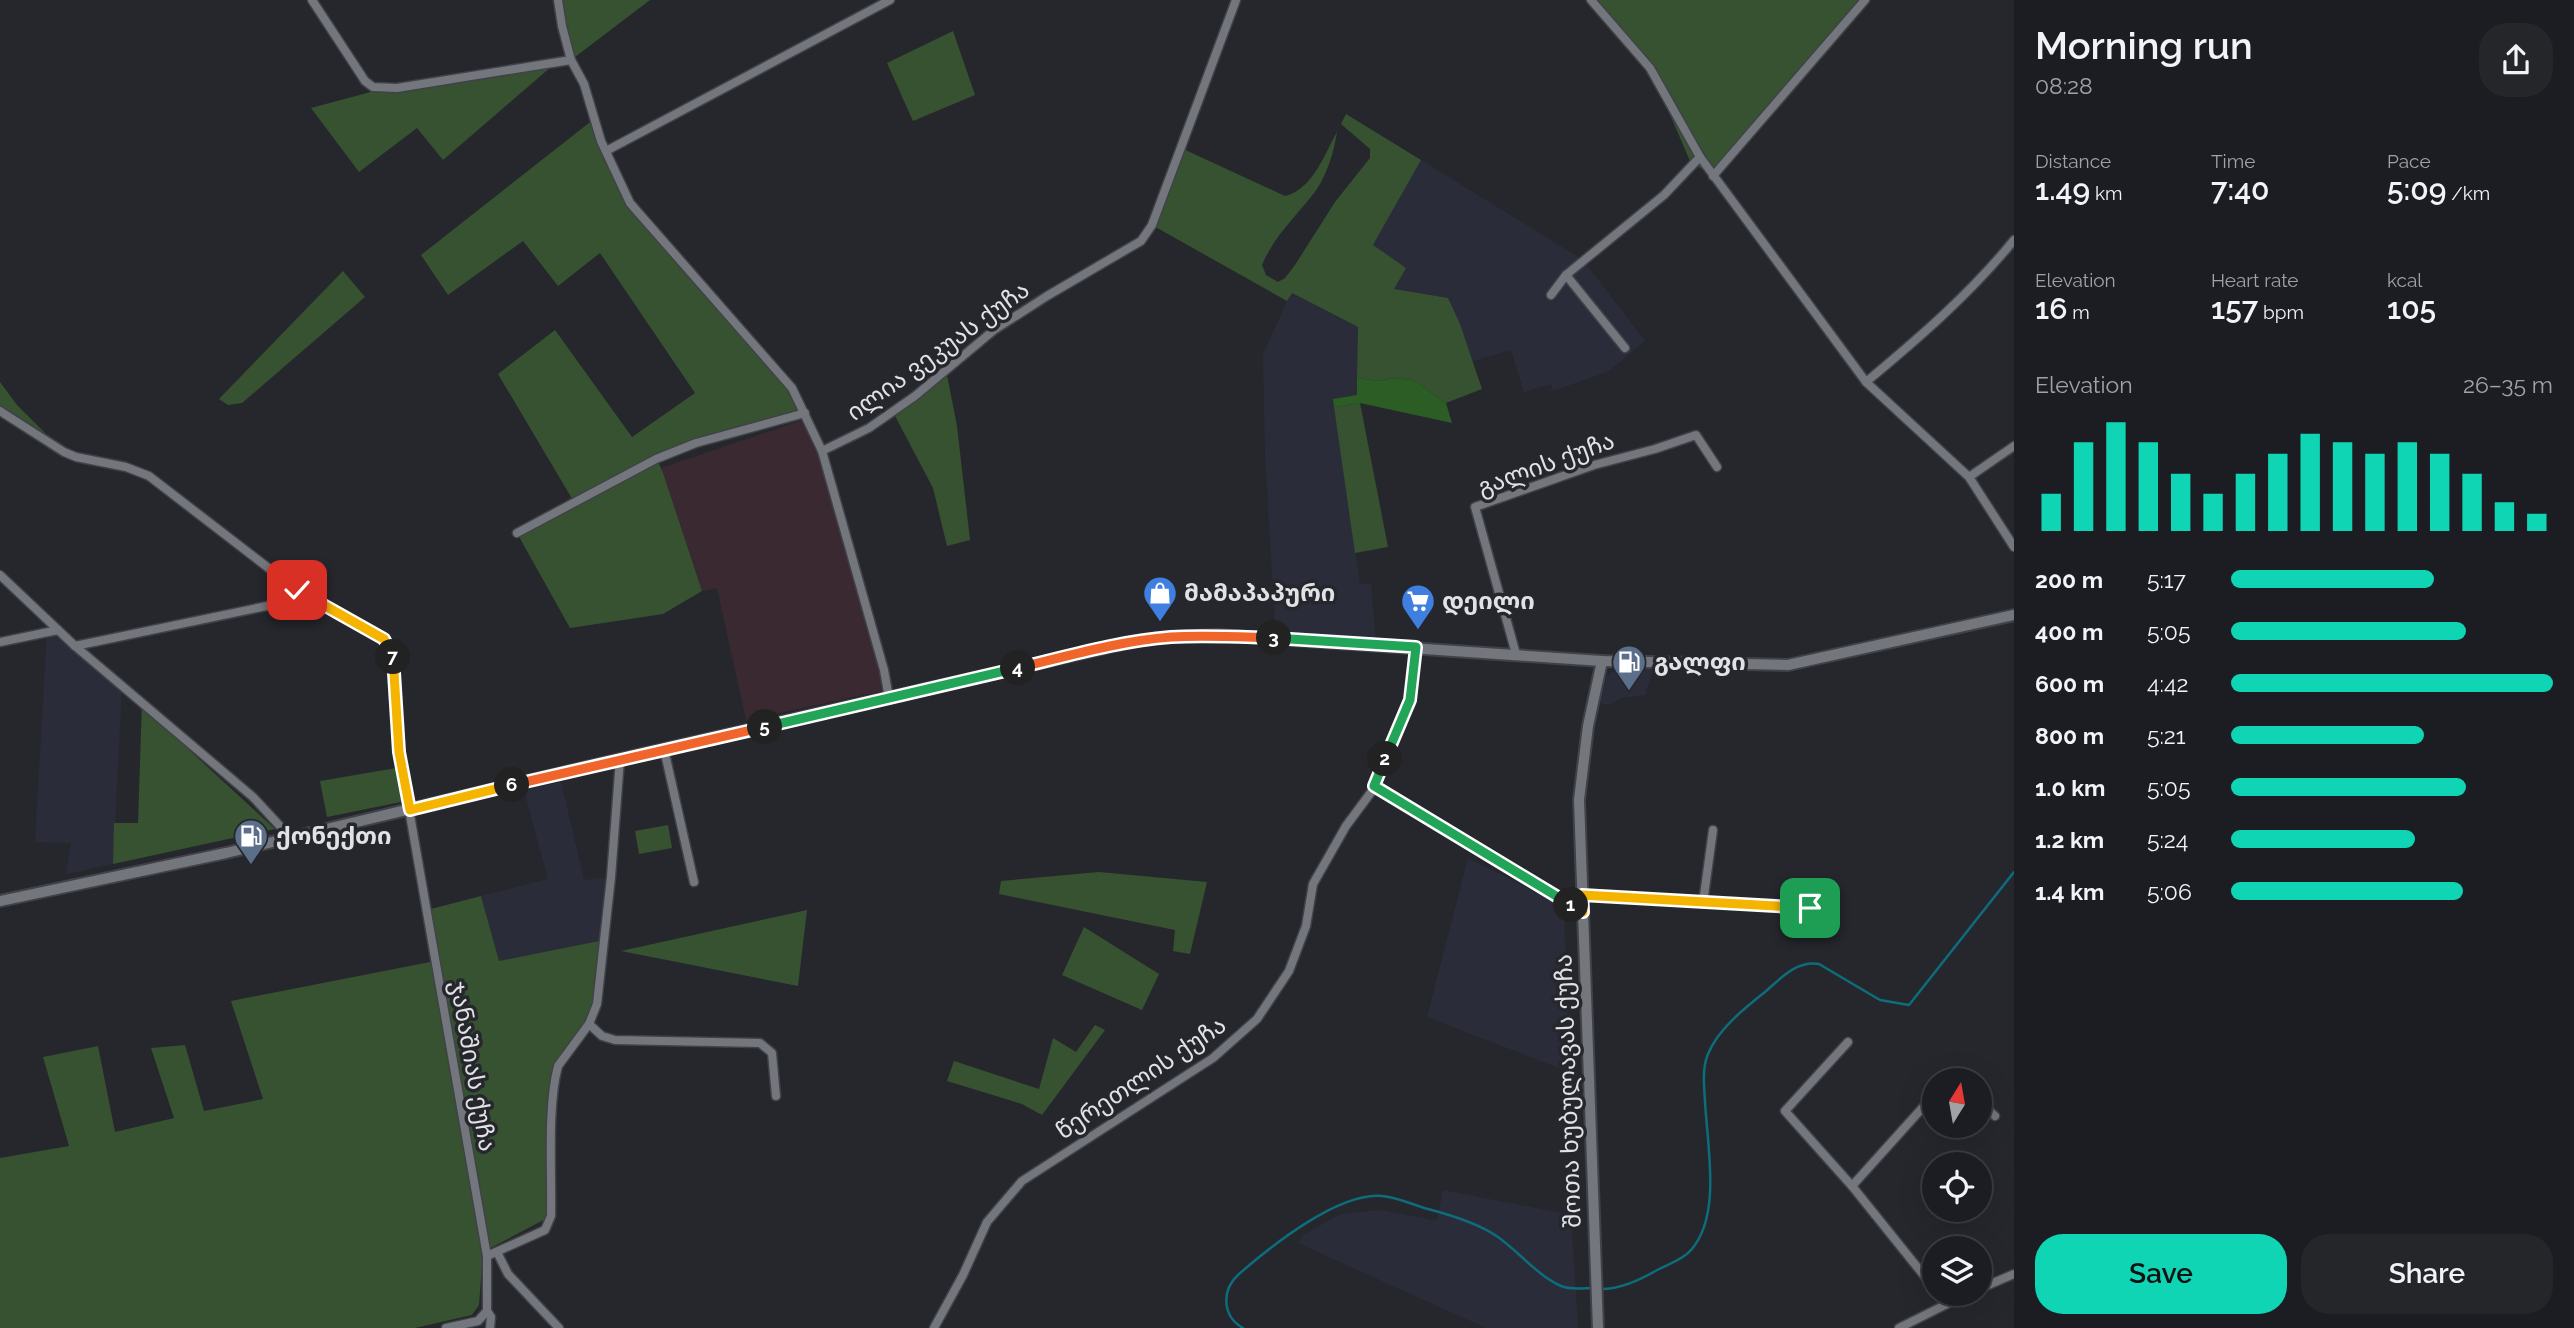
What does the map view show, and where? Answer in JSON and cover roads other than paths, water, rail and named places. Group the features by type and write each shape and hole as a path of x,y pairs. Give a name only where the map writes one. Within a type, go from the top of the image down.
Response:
{"main road":[{"path":"0,901 291,838 1123,643 1217,635 1602,660 1788,665 2014,615"},
{"name":"შოთა ხუბულავას ქუჩა","path":"1598,1328 1579,800 1588,726 1602,660"}],"street":[{"path":"312,0 365,82 373,87 397,88 571,60"},
{"path":"558,0 571,60 584,84 606,151 630,203 792,388 805,413 822,451 884,670 889,698"},
{"path":"606,151 890,0"},
{"name":"ილია ვეკუას ქუჩა","path":"822,451 869,428 915,396 994,330 1140,241 1152,225 1236,0"},
{"path":"1591,0 1650,68 1700,158 1866,382 1969,477 2014,547"},
{"path":"1713,176 1865,0"},
{"path":"1551,295 1566,275 1664,195 1700,158"},
{"path":"1866,382 1935,325 1991,268 2014,240"},
{"path":"1566,275 1625,348"},
{"name":"ჯანაშიას ქუჩა","path":"0,411 64,452 126,467 149,476 310,597 384,639 392,652 399,752 486,1256 490,1328"},
{"path":"517,533 656,459 696,443 805,413"},
{"name":"გალის ქუჩა","path":"1517,654 1475,507 1594,464 1696,435 1717,467"},
{"path":"1969,477 2014,446"},
{"path":"0,575 75,646 253,797 291,838"},
{"path":"75,646 310,597"},
{"path":"0,642 58,630"},
{"name":"წერეთლის ქუჩა","path":"934,1328 963,1275 987,1222 1022,1181 1213,1058 1257,1019 1289,971 1307,926 1313,884 1346,826 1374,786 1410,700 1416,647"},
{"path":"664,749 694,882"},
{"path":"486,1256 545,1230 551,1216 553,1095 556,1074 564,1057 589,1024 597,1004 620,759"},
{"path":"1374,786 1583,912"},
{"path":"1703,903 1713,830"},
{"path":"1582,895 1810,908"},
{"path":"589,1024 602,1036 615,1040 760,1043 772,1053 776,1096"},
{"path":"1848,1042 1784,1111 1852,1186 1922,1272"},
{"path":"1852,1186 1922,1108"},
{"path":"497,1252 508,1274 559,1328"},
{"path":"1992,1283 2014,1274"},
{"path":"1899,1328 1940,1306"},
{"path":"446,1328 478,1321 487,1311"}],"waterway":[{"path":"1600,1289 1631,1283 1676,1261 1691,1250 1701,1235 1710,1199 1705,1065 1712,1045 1733,1020 1790,971 1811,963 1819,964 1880,1000 1909,1005 2014,872"},
{"path":"1243,1328 1231,1317 1226,1302 1233,1280 1268,1250 1306,1223 1345,1203 1364,1197 1393,1198 1473,1224 1498,1237 1536,1270 1561,1286 1593,1288"}],"place":[{"name":"მამაპაპური","path":"1160,623"},
{"name":"დეილი","path":"1418,631"},
{"name":"გალფი","path":"1629,692"},
{"name":"ქონექთი","path":"251,866"}]}
